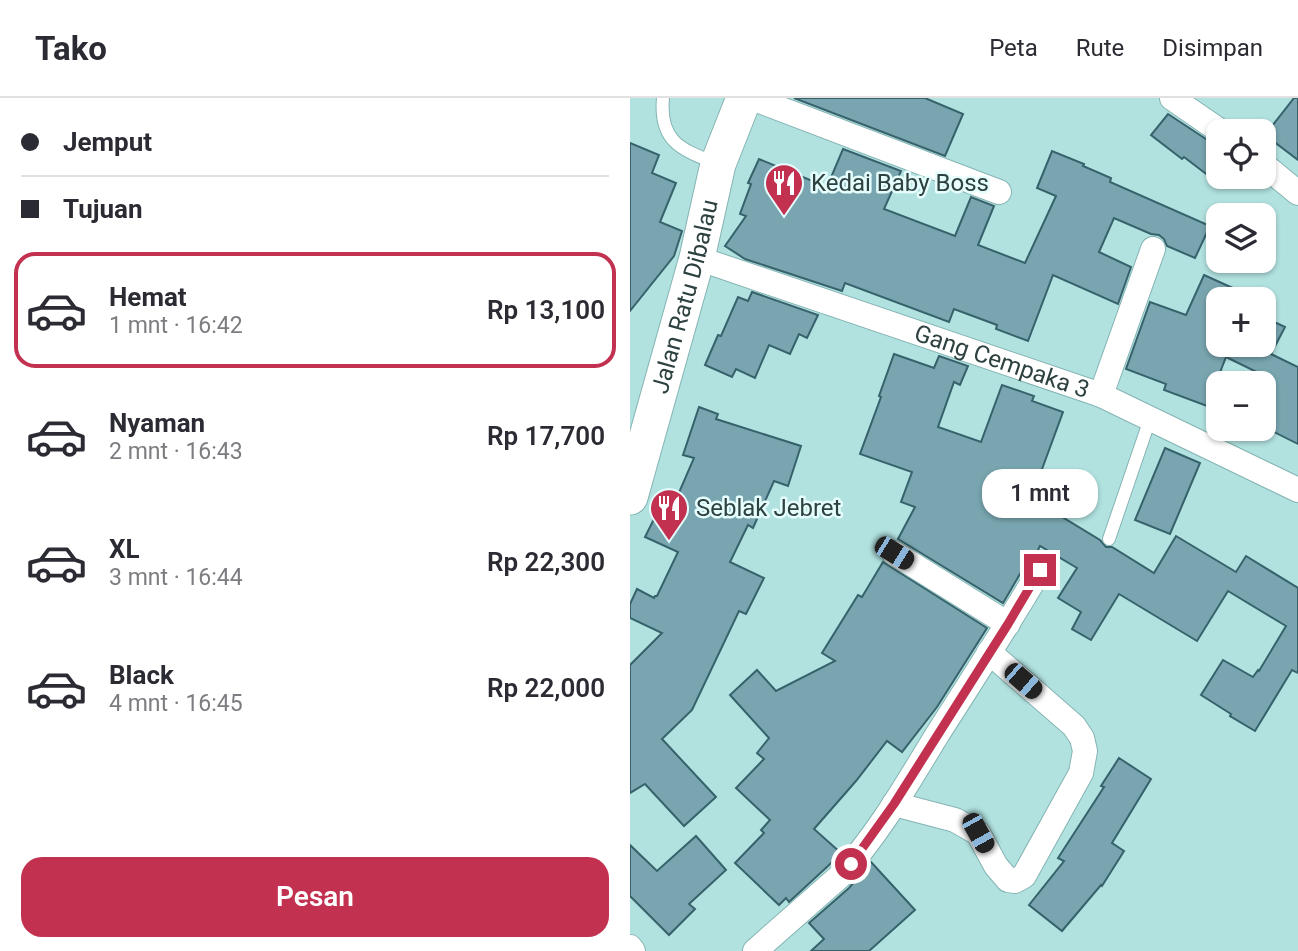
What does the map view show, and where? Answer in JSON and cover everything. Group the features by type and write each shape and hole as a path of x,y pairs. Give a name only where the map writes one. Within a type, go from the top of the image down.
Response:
{"main road":[{"name":"Jalan Ratu Dibalau","path":"630,497 696,258 718,164 744,98"}],"street":[{"path":"752,98 999,191"},
{"path":"1172,98 1206,121"},
{"path":"1276,175 1298,193"},
{"path":"1101,395 1153,249"},
{"name":"Gang Cempaka 3","path":"696,258 1101,395 1298,490"},
{"path":"894,553 1008,624"},
{"path":"761,949 845,870 894,804 1040,570"},
{"path":"894,804 955,820 966,826 978,833 1007,880 1015,881 1024,876 1081,773 1085,751 1082,738 1074,726 989,652"},
{"path":"630,947 634,951"}],"lane":[{"path":"663,98 663,125 678,146 718,164"},
{"path":"1109,539 1150,419"}],"building":[{"path":"794,98 925,98 963,114 945,156"},
{"path":"1294,98 1298,98 1298,160 1276,143 1276,121"},
{"path":"1168,114 1206,139 1206,174 1184,157 1182,159 1151,135"},
{"path":"630,143 659,155 652,173 676,183 660,222 682,231 674,256 630,311"},
{"path":"843,149 901,171 884,209 955,236 971,197 994,206 978,245 1025,263 1056,196 1037,188 1052,151 1111,178 1110,182 1206,224 1206,235 1195,258 1167,246 1159,235 1114,218 1099,252 1131,267 1118,304 1053,275 1028,341 996,329 997,325 954,309 949,322 845,283 842,291 745,259 725,246 746,216 740,214 751,184 748,183 759,159 827,187"},
{"path":"1204,275 1230,287 1206,287 1206,357 1226,357 1221,371 1206,371 1206,406 1164,390 1166,384 1126,369 1150,302 1186,315"},
{"path":"752,292 818,315 807,338 799,334 790,354 769,345 755,378 736,369 732,377 705,365 738,297 748,301"},
{"path":"1276,323 1285,327 1276,344"},
{"path":"894,354 934,368 939,356 968,366 960,385 954,382 938,427 981,442 1002,385 1034,396 1032,401 1063,412 1038,480 1020,472 1013,487 1100,540 1106,547 1112,547 1154,573 1176,536 1236,572 1246,556 1298,588 1298,673 1292,670 1255,731 1201,695 1223,660 1253,677 1286,626 1228,591 1197,641 1119,594 1091,640 1072,629 1081,612 1058,598 1077,568 1040,546 1035,556 1027,562 1003,603 898,539 915,507 901,502 912,472 860,454"},
{"path":"1276,356 1298,367 1298,444 1276,433 1276,371 1255,371 1226,357"},
{"path":"699,407 718,414 716,419 801,446 788,486 774,481 753,528 748,525 730,562 764,578 746,614 739,611 692,710 662,739 716,797 684,826 645,784 630,793 630,665 662,633 630,618 630,604 637,589 654,598 657,596 678,552 645,537 657,513 668,518 694,458 683,455"},
{"path":"1165,448 1200,463 1170,534 1135,520"},
{"path":"883,562 987,628 937,707 902,752 887,741 814,829 841,853 789,902 786,898 779,905 735,863 764,833 761,830 770,820 736,788 764,759 757,753 769,738 730,695 757,670 776,691 835,661 822,653 858,595 862,597"},
{"path":"1119,758 1151,779 1112,843 1124,851 1102,886 1062,931 1029,905 1064,861 1058,858 1104,787 1101,786"},
{"path":"696,836 726,870 689,904 695,909 669,935 630,896 630,845 657,871"},
{"path":"871,862 915,910 869,951 811,951 824,939 809,923 849,888"}],"place":[{"name":"Kedai Baby Boss","path":"784,217"},
{"name":"Seblak Jebret","path":"669,542"}],"route":[{"path":"851,864 894,804 1040,570"}]}
